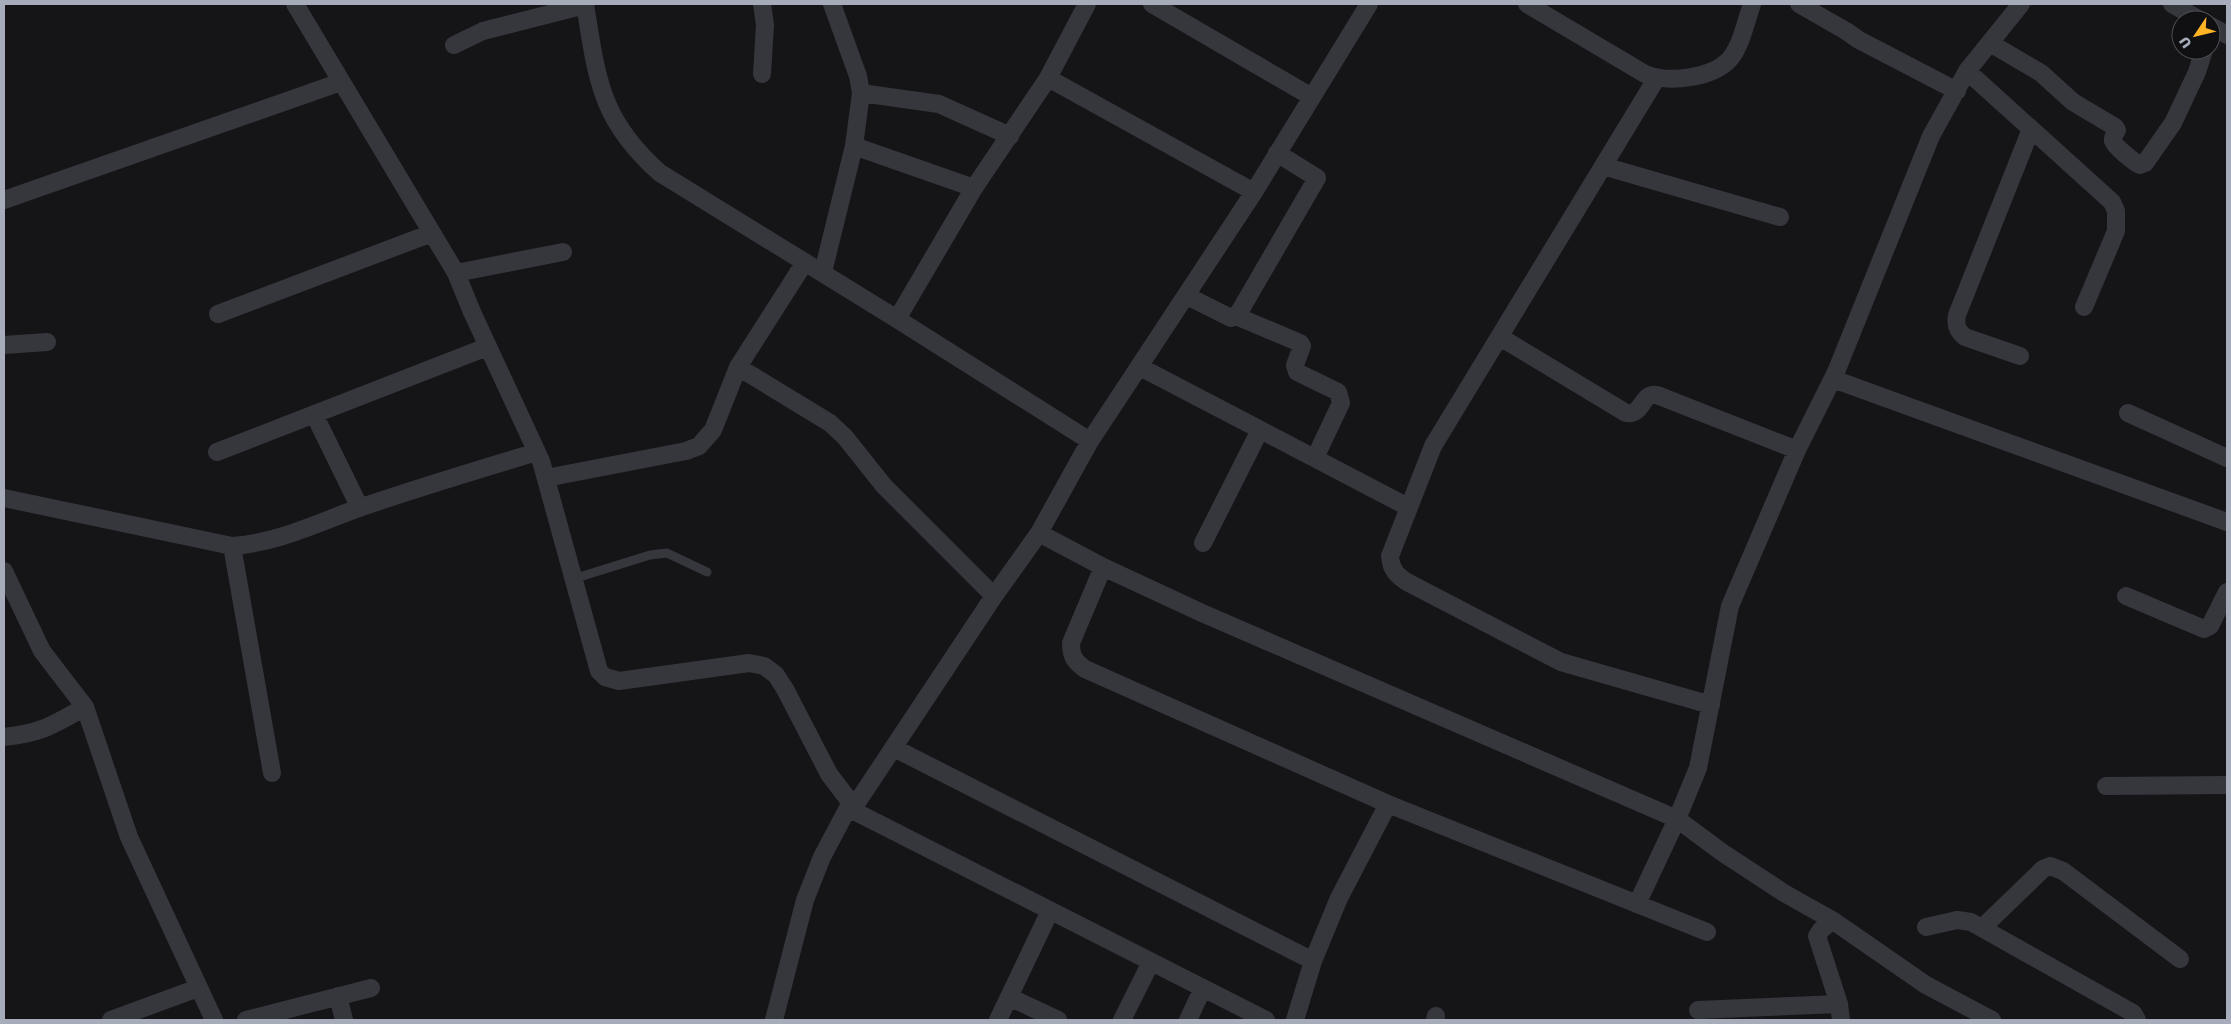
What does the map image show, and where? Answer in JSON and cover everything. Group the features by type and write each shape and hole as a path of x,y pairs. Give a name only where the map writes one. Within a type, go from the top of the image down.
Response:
{"street":[{"path":"295,4 456,272 487,347 536,452 546,478 596,666 605,677 619,680 749,663 764,666 776,675 785,689 828,774 851,807 1050,911 1266,1020"},
{"path":"454,45 484,30 585,4 598,80 605,103 616,123 636,148 660,173 823,272 1090,442"},
{"path":"762,4 765,26 762,74"},
{"path":"823,272 854,146 861,93 858,76 832,4"},
{"path":"897,319 974,188 1048,78 1087,4"},
{"path":"1152,4 1312,97"},
{"path":"774,1020 805,900 822,857 851,807 894,748 994,596 1039,533 1090,442 1254,192 1370,4"},
{"path":"1526,4 1656,79 1688,78 1717,70 1728,63 1735,53 1752,4"},
{"path":"1799,4 1859,40 1957,90"},
{"path":"1638,904 1678,819 1698,768 1730,606 1797,450 1833,379 1931,136 1968,71 2021,4"},
{"path":"2172,4 2188,10"},
{"path":"1990,43 2042,73 2073,102 2114,127 2117,130 2113,138 2114,143 2140,165 2173,123 2201,60"},
{"path":"1968,71 2112,202 2116,210 2116,231 2084,307"},
{"path":"1048,78 1254,192"},
{"path":"1656,79 1433,446 1390,556 1391,566 1397,576 1561,662 1711,705"},
{"path":"4,200 341,82"},
{"path":"861,93 939,104 1010,136"},
{"path":"2020,356 1965,337 1958,332 1956,323 1957,315 2031,129"},
{"path":"854,146 974,188"},
{"path":"1236,316 1317,178 1277,153"},
{"path":"1603,166 1780,217"},
{"path":"218,314 432,233"},
{"path":"456,272 563,252"},
{"path":"546,478 686,451 699,446 713,430 738,367 805,262"},
{"path":"1187,296 1226,316 1231,318 1236,316 1300,343 1302,346 1295,365 1297,372 1338,392 1340,395 1341,403 1315,458"},
{"path":"1500,337 1626,413 1632,414 1637,412 1647,396 1657,394 1797,450"},
{"path":"4,345 47,342"},
{"path":"217,452 487,347"},
{"path":"738,367 830,423 845,437 884,486 994,596"},
{"path":"1140,367 1408,508"},
{"path":"1833,379 2227,522"},
{"path":"2128,413 2227,458"},
{"path":"314,414 360,508"},
{"path":"1202,543 1260,430"},
{"path":"4,498 232,546 252,544 287,536 360,508 536,452"},
{"path":"1039,533 1103,567 1211,617 1678,819 1723,853 1784,893 1832,920 1926,985 1992,1020"},
{"path":"232,546 272,773"},
{"path":"1103,567 1071,643 1071,654 1076,662 1085,668 1388,804 1708,932"},
{"path":"4,571 42,651 85,706 129,837 214,1020"},
{"path":"2126,596 2204,630 2222,612 2227,592"},
{"path":"4,737 28,735 44,730 85,706"},
{"path":"894,748 1313,961"},
{"path":"2106,786 2227,785"},
{"path":"1295,1020 1313,961 1342,892 1388,804"},
{"path":"1982,928 2043,869 2050,866 2063,871 2180,959"},
{"path":"998,1020 1050,911"},
{"path":"1698,1010 1840,1012 1817,936 1832,920"},
{"path":"1926,927 1957,920 1970,922 2133,1014 2137,1020"},
{"path":"1122,1020 1151,962"},
{"path":"111,1020 198,988"},
{"path":"246,1020 371,988"},
{"path":"1188,1020 1203,988"},
{"path":"338,996 344,1020"},
{"path":"1009,997 1058,1020"}],"lane":[{"path":"573,579 650,554 667,553 707,572"}]}
